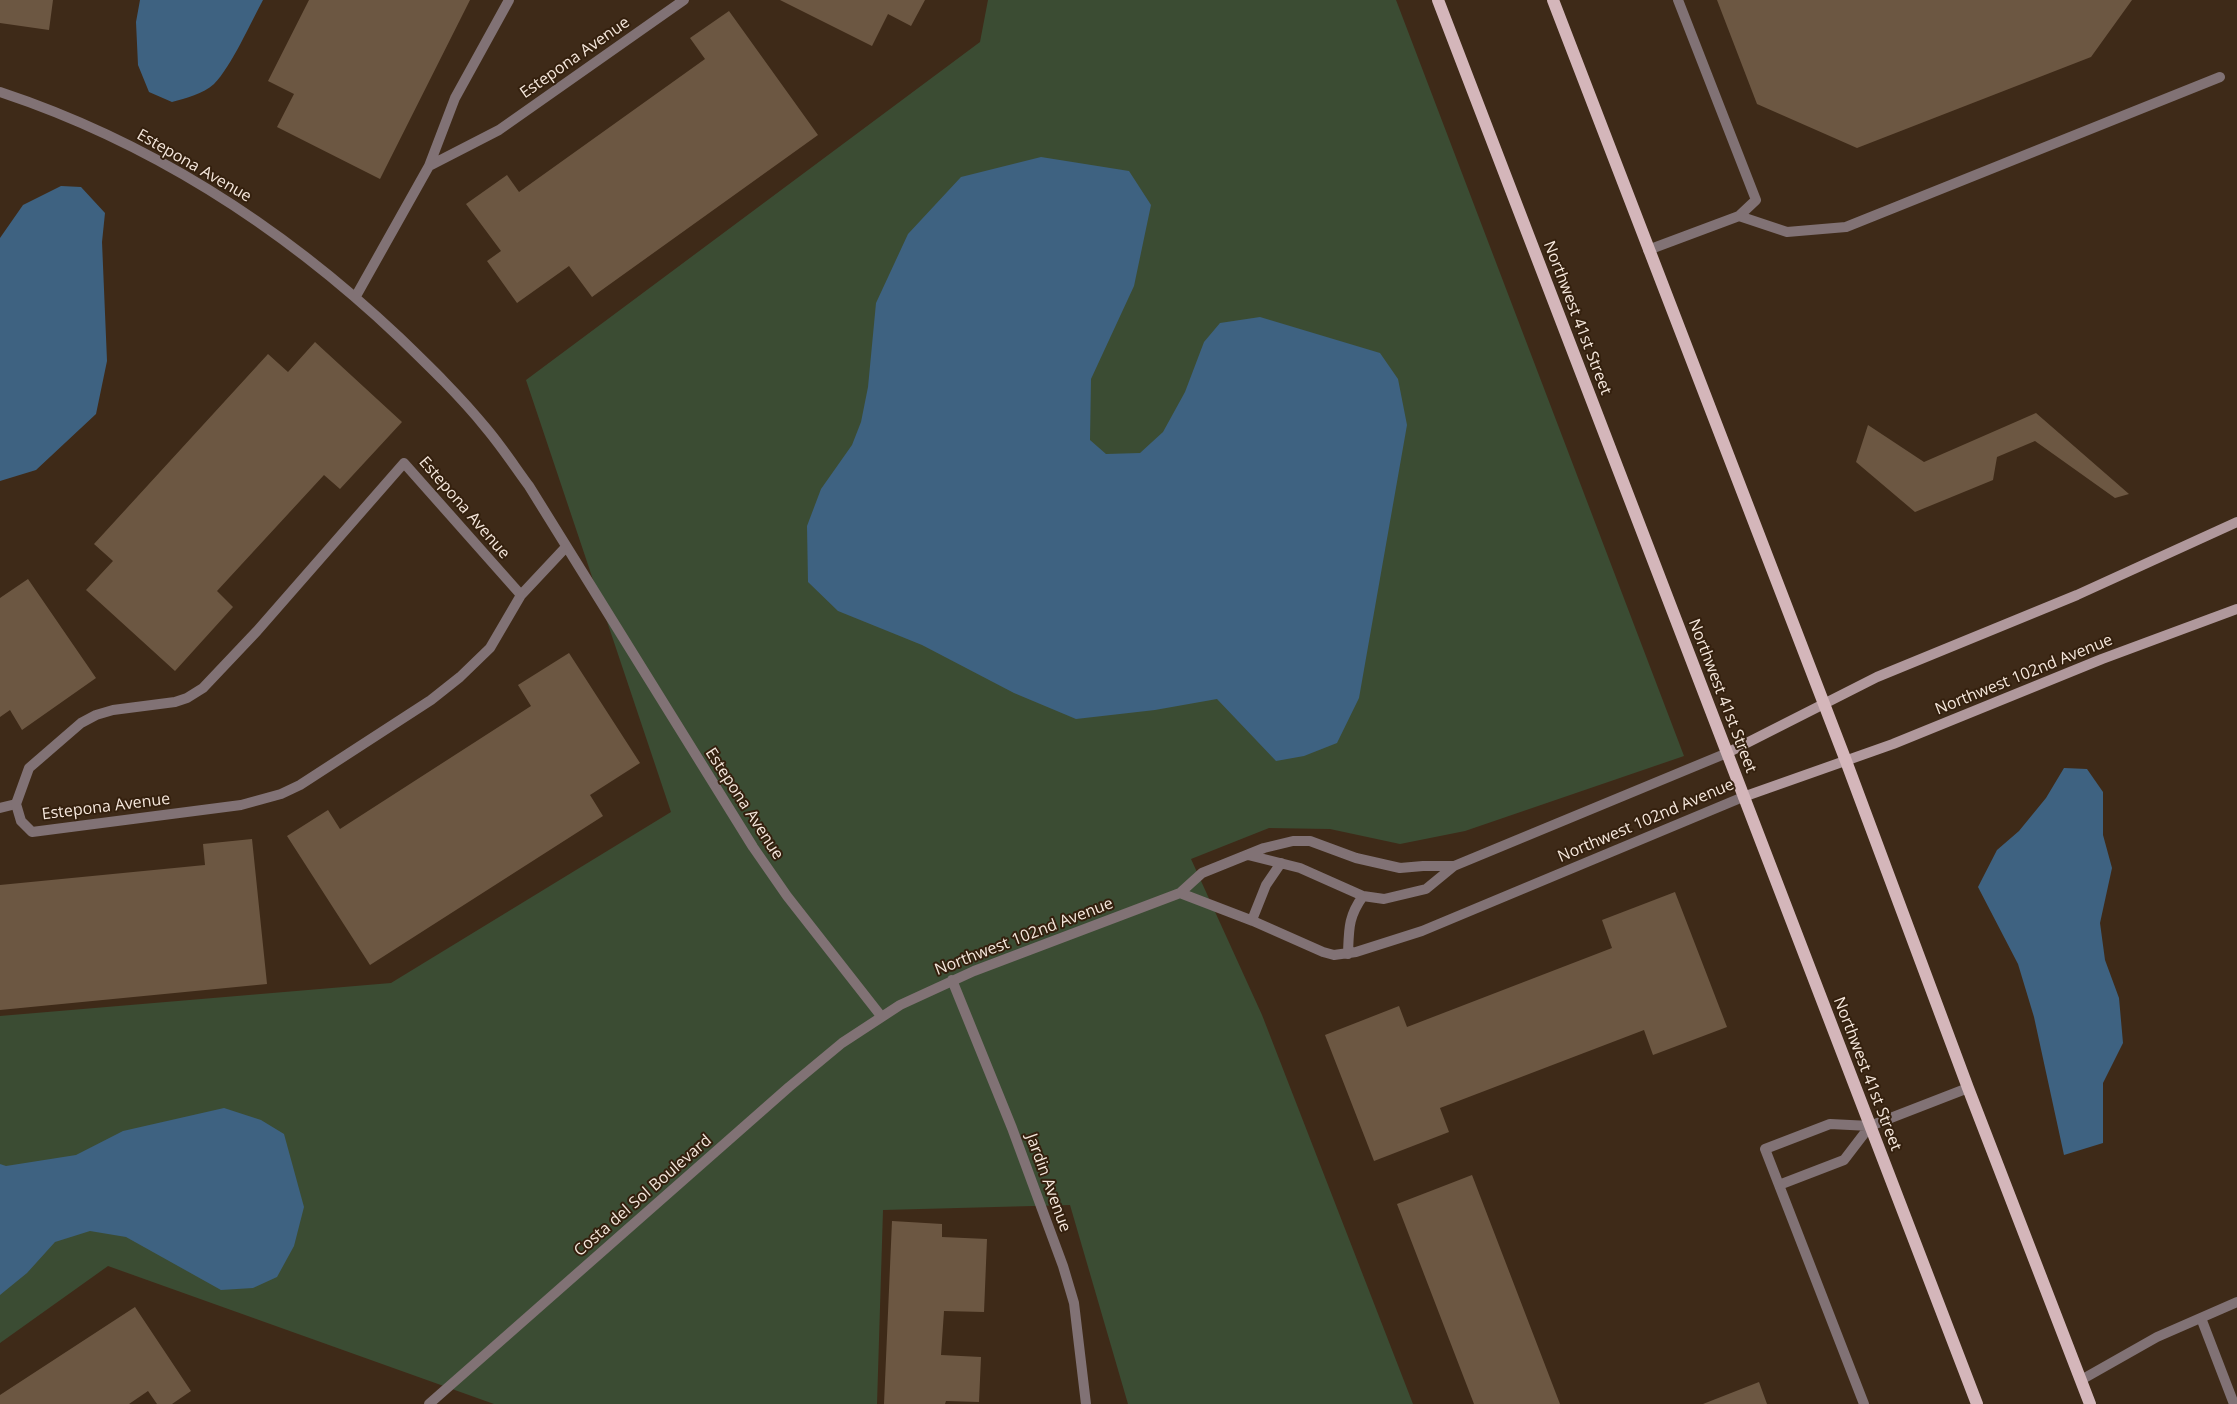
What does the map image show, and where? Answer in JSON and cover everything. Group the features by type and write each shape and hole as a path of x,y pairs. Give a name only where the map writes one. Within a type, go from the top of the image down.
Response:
{"main road":[{"name":"Northwest 41st Street","path":"1438,0 1977,1404"},
{"path":"1553,0 1846,761 1968,1088 2090,1404"}],"street":[{"path":"356,296 429,166 456,98 509,0"},
{"name":"Estepona Avenue","path":"429,166 498,130 684,0"},
{"path":"1648,250 1739,216 1756,200 1678,0"},
{"path":"1739,216 1787,232 1846,227 2220,77"},
{"name":"Estepona Avenue","path":"0,92 121,141 186,176 293,245 356,296 458,395 488,430 529,486 753,847 804,918 881,1016"},
{"name":"Estepona Avenue","path":"521,595 404,463 251,638 203,688 187,698 174,702 113,710 96,715 81,723 29,768 16,804 21,821 32,832 241,805 281,794 300,785 431,700 460,677 490,648 521,595 566,546"},
{"name":"Northwest 102nd Avenue","path":"1248,855 1300,868 1362,896 1384,899 1426,889 1454,866 1727,753 1877,677 2077,595 2237,522"},
{"name":"Northwest 102nd Avenue","path":"1180,893 1252,920 1323,952 1334,955 1348,954 1392,942 1422,931 1743,797 1893,744 2102,659 2237,609"},
{"path":"0,808 16,804"},
{"name":"Northwest 102nd Avenue","path":"881,1016 952,980 1180,893 1202,873 1264,848 1293,841 1310,841 1356,858 1400,868 1454,866"},
{"path":"1252,920 1269,880 1280,863"},
{"path":"1348,954 1349,925 1352,911 1362,896"},
{"name":"Jardin Avenue","path":"952,980 1012,1128 1063,1266 1074,1303 1086,1404"},
{"name":"Costa del Sol Boulevard","path":"429,1404 789,1088 842,1043 881,1016"},
{"path":"1864,1404 1765,1149 1830,1124 1870,1126 1968,1088"},
{"path":"1779,1185 1844,1160 1870,1126"},
{"path":"2081,1380 2157,1338 2237,1302"},
{"path":"2201,1318 2234,1404"}],"green space":[{"path":"988,0 1396,0 1684,756 1465,831 1400,844 1330,829 1269,828 1191,859 1262,1015 1413,1404 1128,1404 1070,1205 883,1210 877,1404 494,1404 108,1266 0,1343 0,1016 391,983 671,812 526,380 980,42"}],"water":[{"path":"140,0 263,0 234,56 214,84 200,93 172,102 149,92 138,65 136,22"},
{"path":"1041,157 1129,171 1151,205 1134,286 1091,379 1090,440 1106,454 1140,453 1163,432 1185,392 1204,342 1220,323 1260,317 1380,353 1398,379 1407,425 1359,698 1337,743 1304,756 1276,761 1217,699 1155,710 1076,719 1014,693 922,645 838,611 808,582 807,526 821,489 852,445 861,422 868,387 876,303 908,234 961,177"},
{"path":"61,186 81,187 105,213 102,242 107,361 96,414 36,470 0,481 0,238 23,205"},
{"path":"2064,768 2087,769 2103,792 2103,835 2112,868 2100,923 2105,960 2119,998 2123,1043 2103,1083 2103,1143 2064,1155 2034,1017 2018,964 1978,887 1997,850 2019,831 2046,798"},
{"path":"224,1108 261,1120 284,1134 304,1207 294,1246 277,1277 253,1288 221,1290 126,1237 90,1231 55,1242 27,1273 0,1295 0,1164 6,1166 76,1155 123,1131"}],"building":[{"path":"0,0 53,0 49,30 0,23"},
{"path":"309,0 470,0 380,179 277,127 294,94 268,81"},
{"path":"780,0 925,0 911,26 888,14 872,46"},
{"path":"1717,0 2132,0 2091,57 1857,148 1757,104"},
{"path":"729,11 818,135 592,297 569,266 517,303 487,261 501,251 466,204 507,175 519,192 705,59 690,38"},
{"path":"315,342 402,422 340,489 324,475 217,591 233,607 175,671 86,590 113,561 94,544 268,354 288,372"},
{"path":"2036,413 2129,494 2115,498 2035,441 1997,457 1993,480 1915,512 1856,462 1868,425 1924,462"},
{"path":"28,579 96,678 22,730 10,710 0,717 0,598"},
{"path":"569,653 640,763 590,795 603,816 370,965 287,836 328,810 340,829 531,706 518,685"},
{"path":"252,839 267,984 0,1010 0,885 205,865 203,844"},
{"path":"1675,892 1727,1027 1653,1055 1644,1030 1440,1108 1449,1132 1374,1161 1325,1035 1399,1006 1407,1027 1612,948 1602,920"},
{"path":"1472,1175 1560,1404 1474,1404 1397,1204"},
{"path":"892,1221 942,1224 942,1237 987,1239 984,1312 944,1311 941,1355 981,1357 979,1402 946,1401 945,1404 884,1404"},
{"path":"135,1307 191,1391 172,1404 157,1404 148,1391 129,1404 0,1404 0,1395"},
{"path":"1759,1382 1767,1404 1703,1404"}]}
